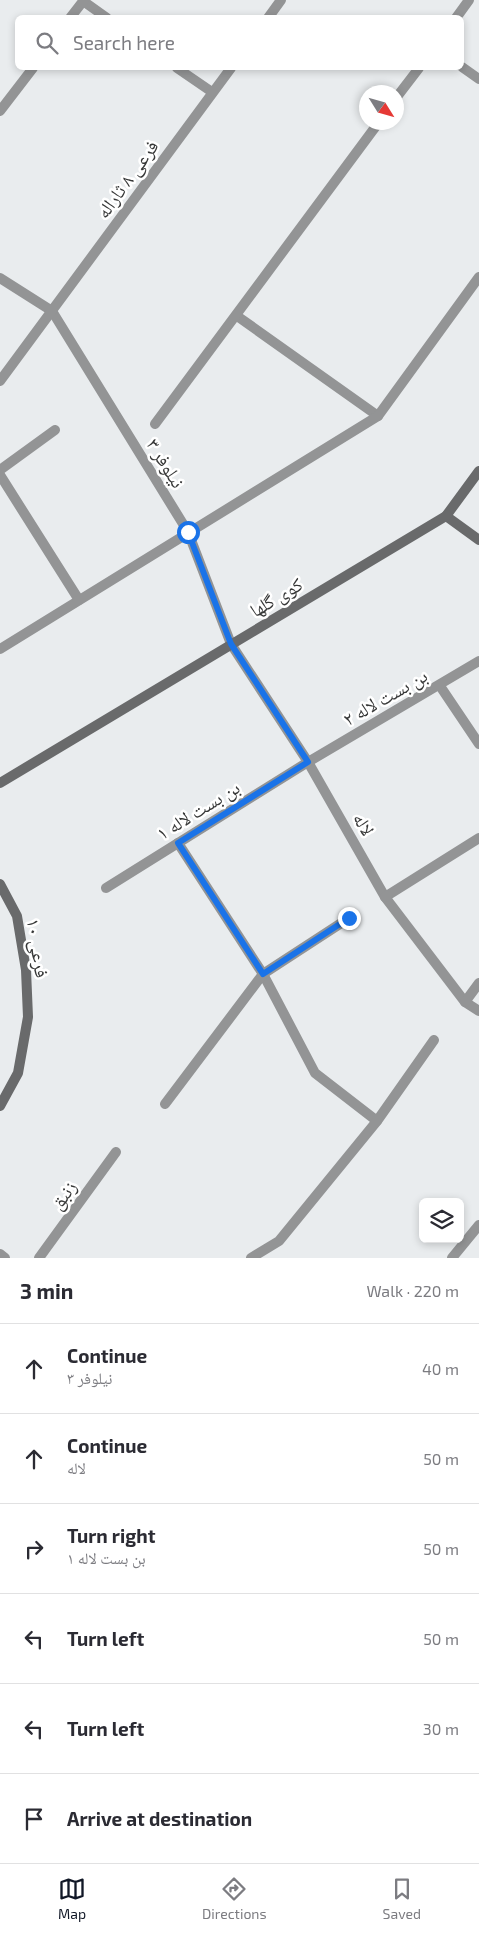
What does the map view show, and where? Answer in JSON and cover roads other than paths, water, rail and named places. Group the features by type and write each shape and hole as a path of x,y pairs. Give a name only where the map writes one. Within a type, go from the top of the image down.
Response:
{"street":[{"path":"72,15 83,0 103,15"},
{"path":"270,15 281,0"},
{"path":"458,15 469,0"},
{"path":"464,68 479,79"},
{"path":"0,112 32,70"},
{"path":"180,70 212,92"},
{"name":"فرعی ۸ ثاراله","path":"0,381 229,70"},
{"path":"404,88 417,70"},
{"path":"155,424 373,130"},
{"path":"0,649 378,416 479,277"},
{"path":"0,278 52,311"},
{"name":"نیلوفر ۳","path":"52,311 188,532 231,644"},
{"path":"237,316 378,416"},
{"path":"0,470 55,430"},
{"name":"کوی گلها","path":"1,784 446,516 479,471"},
{"path":"0,475 79,600"},
{"path":"446,516 479,540"},
{"name":"لاله","path":"231,644 308,762 385,897 465,1002 479,1011"},
{"name":"بن بست لاله ۲","path":"308,762 440,686 479,661"},
{"path":"440,686 479,744"},
{"name":"بن بست لاله ۱","path":"106,888 308,762"},
{"path":"385,897 479,838"},
{"path":"178,843 263,974 315,1073 377,1121"},
{"name":"فرعی ۱۰","path":"0,884 17,916 26,970 28,1017 18,1073 0,1106"},
{"path":"165,1104 263,974 349,918"},
{"path":"465,1002 479,982"},
{"path":"251,1258 278,1241 377,1121 434,1040"},
{"name":"زنبق","path":"39,1258 116,1152"},
{"path":"452,1258 479,1225"},
{"path":"0,1254 5,1258"}]}
